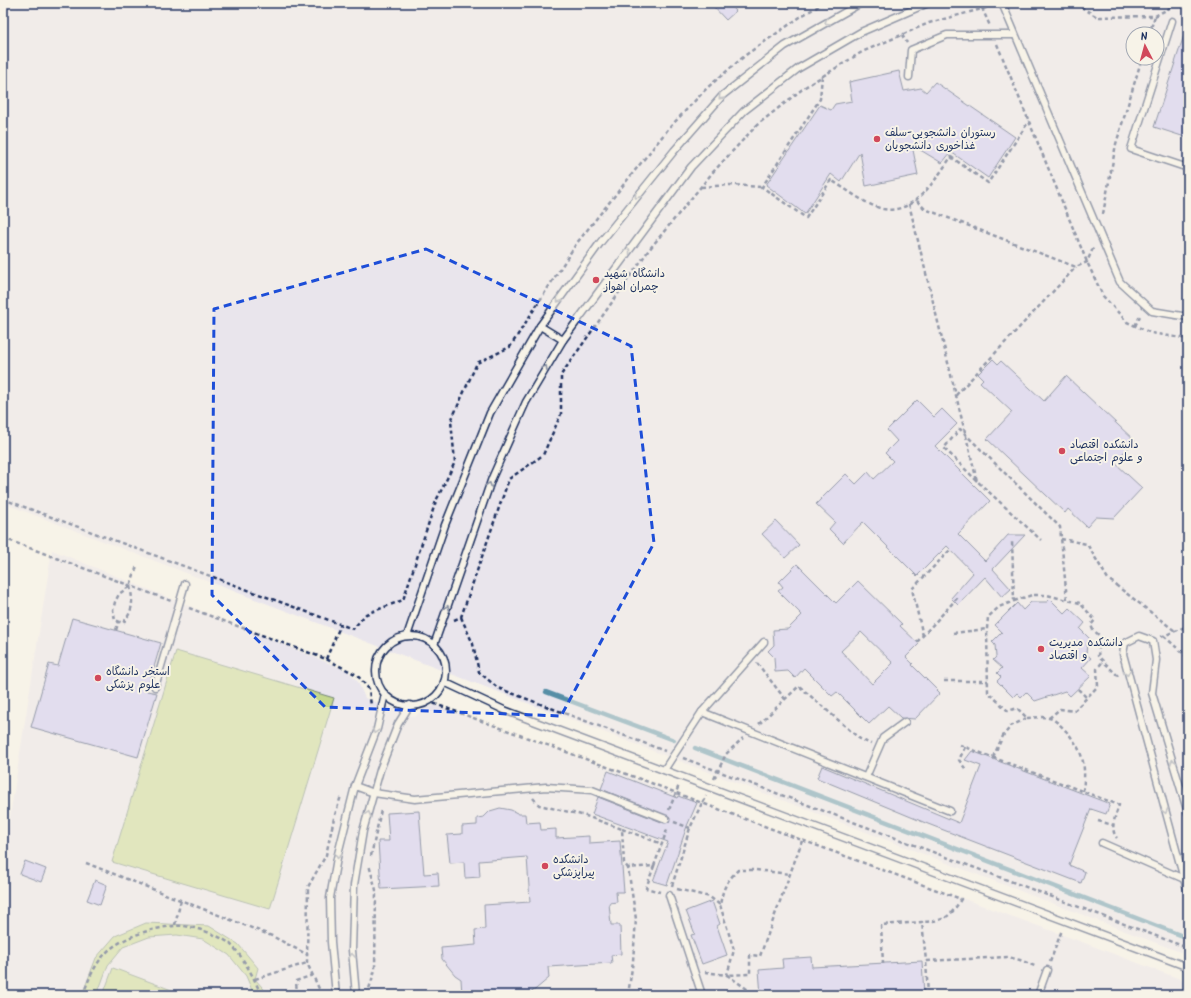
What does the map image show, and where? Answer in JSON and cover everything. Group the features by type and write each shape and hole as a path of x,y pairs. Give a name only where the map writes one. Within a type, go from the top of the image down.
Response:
{"lane":[{"path":"407,636 445,525 488,420 540,326 600,243 674,151 723,95 785,46 861,3"},
{"path":"434,645 492,478 526,402 563,340 691,167 744,111 799,68 861,32 928,3"},
{"path":"1002,3 1120,282 1152,311 1188,317"},
{"path":"1172,21 1131,149 1188,168"},
{"path":"909,77 911,50 947,35 1015,35"},
{"path":"540,326 563,340"},
{"path":"155,687 185,584"},
{"path":"407,636 419,636 430,641 434,645 444,660 446,671 444,682 439,692 421,704 410,705 399,703 389,698 382,690 377,680 376,668 379,656 386,647 395,640 407,636"},
{"path":"1188,813 1152,693 1156,660 1153,641 1139,636 1125,643 1123,654 1188,892"},
{"path":"664,770 702,712 764,642"},
{"path":"444,682 504,710 1188,967"},
{"path":"336,995 330,898 337,858 355,786 377,729 385,694"},
{"path":"356,995 352,950 354,885 363,830 380,770 398,724 410,705"},
{"path":"702,712 950,811"},
{"path":"866,777 883,738 905,722"},
{"path":"355,786 374,793 415,799 546,787 592,790 666,820"},
{"path":"1102,843 1184,880"},
{"path":"669,895 702,995"},
{"path":"1038,995 1047,970"}],"path":[{"path":"3,499 353,629 366,614 403,600 436,501 455,462 451,421 477,363 510,347 576,244 669,128 708,87 747,54 803,15 824,3"},
{"path":"1002,3 930,23 862,52 822,76 805,87 757,125 700,187 648,251 561,375 561,414 543,455 509,479 461,617 473,644 479,672 498,688 1188,948"},
{"path":"1074,3 1097,17 1155,16 1180,3"},
{"path":"982,8 1087,262 1103,296 1127,322 1151,333 1188,339"},
{"path":"1152,26 1155,16"},
{"path":"956,395 1076,267 1087,262 1099,233 1116,144 1140,66"},
{"path":"762,187 820,99 822,76"},
{"path":"700,187 730,185 762,187 806,218 831,180 871,204 883,209 897,209 916,201 933,183 951,158 988,183 1029,121"},
{"path":"916,201 925,209 1076,267"},
{"path":"909,204 977,482"},
{"path":"510,347 519,363"},
{"path":"541,376 561,375"},
{"path":"1041,540 977,482 944,448 960,429 1060,527 1067,600"},
{"path":"3,538 326,659 357,675 369,689 372,710"},
{"path":"1061,539 1087,544 1108,579 1175,630"},
{"path":"1012,541 1014,601"},
{"path":"923,636 912,589 950,550"},
{"path":"130,586 119,594 114,602 114,620 123,623 129,616 132,607 130,586 137,566"},
{"path":"1027,718 1017,708 1008,711 988,692 988,617 999,606 1032,595 1047,595 1080,603 1095,620 1092,625 1093,630 1106,641 1099,648 1098,656 1119,677"},
{"path":"917,642 959,596"},
{"path":"442,623 461,617"},
{"path":"116,630 119,621"},
{"path":"326,659 342,624"},
{"path":"1153,641 1185,626"},
{"path":"953,633 987,629"},
{"path":"1164,636 1188,658"},
{"path":"751,656 785,698"},
{"path":"1050,718 1060,709 1074,711 1087,698 1098,686 1097,669 1103,661"},
{"path":"944,681 988,681"},
{"path":"720,905 710,897 671,888 690,828 726,754 799,686 860,739 879,748"},
{"path":"1078,688 1087,698"},
{"path":"427,701 961,899 954,912 940,921 881,925 882,964"},
{"path":"993,757 1003,736 1010,726 1027,718 1050,718 1062,726 1075,741 1083,758 1085,771 1083,791"},
{"path":"960,745 1120,805 1113,825 1114,835 1118,839"},
{"path":"965,747 959,760 967,771"},
{"path":"666,820 682,777"},
{"path":"524,789 539,805 586,816 662,844"},
{"path":"322,995 307,963 308,887 326,855 334,818 343,790"},
{"path":"367,995 376,970 376,890 368,867 384,794"},
{"path":"669,895 646,888 670,821 690,828"},
{"path":"1098,821 1113,825"},
{"path":"622,829 624,863 628,868 636,919 633,961 628,995"},
{"path":"695,973 711,972 727,975 750,974 750,955 760,956 802,841"},
{"path":"86,862 272,936 308,955"},
{"path":"628,868 654,866"},
{"path":"727,975 734,950 720,905 722,890 728,880 738,870 755,870 790,874"},
{"path":"175,925 181,900"},
{"path":"926,961 1008,957 1047,970 1066,921"},
{"path":"922,922 928,995"},
{"path":"83,995 92,970 109,950 134,934 175,925 197,928 216,936 229,944 238,953 255,979 261,995"},
{"path":"255,979 307,963"},
{"path":"297,995 296,981 313,975"},
{"path":"727,975 746,989 751,995"}],"highlighted area":[{"path":"426,249 631,346 654,543 561,716 325,707 212,595 214,309"}],"shaded area":[{"name":"دانشگاه شهید چمران اهواز","path":"3,3 1188,3 1188,955 3,503"},
{"path":"52,550 348,671 358,682 365,698 415,717 423,709 435,705 1188,982 1188,995 3,995 3,861"}],"green space":[{"path":"176,651 334,698 270,909 112,862"},
{"path":"146,923 209,926 238,944 258,968 255,979 269,995 254,995 246,976 229,955 203,939 177,935 149,937 123,947 108,965 97,995 82,995 96,958 115,936"},
{"path":"113,968 185,995 103,995"}],"building":[{"path":"710,3 729,3 736,11 726,20"},
{"path":"1186,29 1188,30 1188,138 1154,127"},
{"path":"899,71 904,91 921,88 926,92 935,82 1015,137 988,178 951,152 942,163 912,145 918,175 866,186 860,152 841,182 831,174 805,214 766,185 820,105 831,110 835,104 852,101 849,82"},
{"name":"دانشکده اقتصاد و علوم اجتماعی","path":"993,359 998,364 1001,361 1044,401 1066,376 1135,441 1114,462 1142,488 1114,518 1096,517 1087,527 1068,509 1065,513 987,439 1012,412 980,382 983,379 978,374"},
{"path":"917,400 934,417 942,409 957,424 935,446 990,501 958,534 985,561 1008,535 1025,535 993,569 1011,589 1002,597 985,577 958,605 951,598 973,573 947,546 917,576 863,522 843,543 829,529 835,522 816,504 846,474 856,484 868,472 874,479 893,461 885,453 897,441 887,430"},
{"path":"776,521 799,545 785,558 762,534"},
{"path":"797,564 836,603 858,581 902,624 900,626 919,644 906,657 940,693 915,719 901,718 888,706 869,724 837,692 832,696 804,668 795,678 788,671 775,672 774,657 768,651 774,645 773,630 788,629 802,615 778,591 783,587 779,582","holes":["861,632 893,663 872,684 841,651"]},
{"name":"دانشکده مدیریت و اقتصاد","path":"1050,599 1064,613 1069,608 1085,623 1080,629 1090,639 1087,643 1086,654 1091,658 1082,668 1091,676 1070,696 1065,691 1035,701 1026,692 1021,697 1017,693 1013,697 997,681 1001,677 997,673 1002,668 993,660 996,657 995,645 992,642 1002,632 995,625 1017,603 1023,610 1031,602 1047,602"},
{"name":"استخر دانشگاه علوم پزشکی","path":"72,618 161,643 147,691 157,693 138,757 31,727 49,664 58,666"},
{"path":"972,751 1110,804 1106,814 1091,809 1069,865 1085,872 1081,883 928,824 817,778 822,766 959,823 981,766 965,760"},
{"path":"608,771 677,798 678,796 697,803 687,826 667,885 653,881 668,842 592,814 598,797 664,823 669,822 670,817 601,789"},
{"path":"500,808 511,810 519,814 525,814 526,823 540,822 541,830 556,829 556,838 589,836 589,843 620,841 624,892 616,892 617,902 609,903 611,925 620,925 621,954 611,955 612,963 548,967 549,978 527,995 462,995 461,979 455,975 442,959 441,948 476,945 475,930 485,929 484,905 530,902 527,857 479,861 480,877 465,878 464,862 450,863 447,835 462,834 462,826 477,825 477,818 484,817 490,811"},
{"path":"419,811 424,874 438,873 439,886 381,889 378,841 389,841 387,813"},
{"path":"25,861 46,869 41,882 20,874"},
{"path":"95,880 107,885 100,905 87,900"},
{"path":"712,901 720,924 717,926 727,955 702,964 691,935 695,934 686,911"},
{"path":"811,957 812,967 922,961 924,995 761,995 759,970 783,968 782,959"}],"waterway":[{"path":"546,692 674,740"},
{"path":"695,748 1188,938"}],"place":[{"name":"رستوران دانشجویی-سلف غذاخوری دانشجویان","path":"877,139"},
{"name":"دانشگاه شهید چمران اهواز","path":"596,280"},
{"name":"دانشکده اقتصاد و علوم اجتماعی","path":"1062,451"},
{"name":"دانشکده مدیریت و اقتصاد","path":"1041,649"},
{"name":"استخر دانشگاه علوم پزشکی","path":"98,678"},
{"name":"دانشکده پیراپزشکی","path":"545,866"}]}
